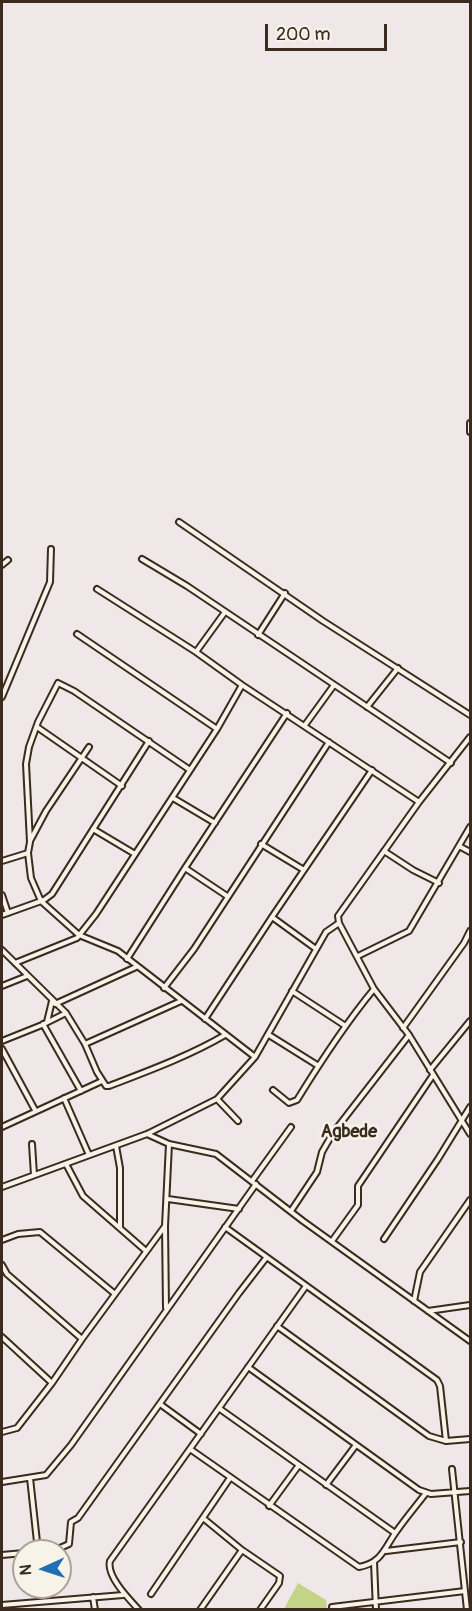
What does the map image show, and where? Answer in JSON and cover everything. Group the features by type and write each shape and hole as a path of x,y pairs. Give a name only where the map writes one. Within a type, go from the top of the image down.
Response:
{"street":[{"path":"471,423 471,432"},
{"path":"179,522 323,621 471,716"},
{"path":"2,697 50,582 51,549"},
{"path":"142,559 451,763"},
{"path":"2,566 8,560"},
{"path":"97,589 196,652 418,802"},
{"path":"258,634 285,593"},
{"path":"196,652 225,612"},
{"path":"77,634 218,729"},
{"path":"367,707 398,668"},
{"path":"190,770 59,683 37,727 29,747 26,764 30,842 28,854 31,878 40,901 80,935 111,948 127,958 255,1057"},
{"path":"15,963 67,943 80,935 218,729 242,685"},
{"path":"305,725 334,685"},
{"path":"127,958 287,713"},
{"path":"37,727 122,786"},
{"path":"471,737 418,802 338,916 339,923 374,989 409,1035 471,1134"},
{"path":"2,915 40,901 52,894 149,741"},
{"path":"165,988 194,949 329,742"},
{"path":"30,842 46,811 89,747"},
{"path":"205,1019 372,770"},
{"path":"173,798 215,823"},
{"path":"358,956 409,931 440,883 471,827"},
{"path":"93,829 135,854"},
{"path":"261,844 304,870"},
{"path":"459,846 471,852"},
{"path":"384,851 413,870 440,883"},
{"path":"2,861 28,854"},
{"path":"185,868 227,896"},
{"path":"2,895 8,913"},
{"path":"272,916 316,949"},
{"path":"2,1186 147,1134 217,1099 255,1057 326,933 339,923"},
{"path":"403,1028 471,931"},
{"path":"2,950 66,1013 85,1044 102,1081 109,1086 205,1046 225,1035"},
{"path":"45,1023 54,1003 136,967"},
{"path":"2,986 27,976"},
{"path":"273,1090 289,1102 294,1102 317,1065 374,989"},
{"path":"292,992 345,1026"},
{"path":"85,1044 181,1001"},
{"path":"2,1041 66,1013"},
{"path":"332,1241 357,1205 358,1186 431,1072 471,1021"},
{"path":"45,1023 81,1091"},
{"path":"269,1035 317,1065"},
{"path":"291,1211 317,1172 322,1152 333,1133 409,1035"},
{"path":"2,1049 35,1110"},
{"path":"2,1127 102,1081"},
{"path":"64,1098 89,1155"},
{"path":"217,1099 238,1121"},
{"path":"384,1239 471,1107"},
{"path":"252,1181 291,1127"},
{"path":"147,1134 169,1144 216,1154 427,1311 471,1341"},
{"path":"32,1144 34,1175"},
{"path":"166,1309 165,1226 169,1144"},
{"path":"116,1146 120,1168 120,1228"},
{"path":"66,1164 83,1196 146,1251"},
{"path":"2,1482 46,1475 71,1445 256,1184"},
{"path":"168,1199 238,1209"},
{"path":"414,1301 420,1272 471,1200"},
{"path":"2,1432 13,1430 20,1425 165,1226"},
{"path":"225,1227 436,1380 440,1386 446,1441"},
{"path":"2,1240 18,1234 40,1232 116,1294"},
{"path":"69,1539 71,1522 78,1518 266,1258"},
{"path":"2,1265 6,1274 82,1338"},
{"path":"139,1610 123,1595 110,1569 110,1561 306,1286"},
{"path":"427,1311 471,1305"},
{"path":"277,1326 425,1433 446,1441 471,1440"},
{"path":"2,1337 52,1383"},
{"path":"248,1367 426,1493 471,1491"},
{"path":"160,1404 201,1434"},
{"path":"220,1408 394,1533"},
{"path":"326,1485 356,1444"},
{"path":"190,1449 355,1566 364,1566 374,1562 386,1551 394,1533 426,1493"},
{"path":"269,1506 299,1465"},
{"path":"452,1469 467,1610"},
{"path":"30,1478 38,1539"},
{"path":"151,1594 230,1478"},
{"path":"203,1518 242,1550 280,1576 279,1583 260,1610"},
{"path":"386,1551 460,1542"},
{"path":"200,1610 242,1550"},
{"path":"374,1562 376,1610"},
{"path":"332,1607 466,1591"},
{"path":"2,1605 123,1595"},
{"path":"93,1597 94,1610"},
{"path":"44,1602 45,1610"}],"green space":[{"path":"298,1583 326,1600 327,1609 284,1609"}],"district":[{"name":"Agbede","path":"349,1132"}]}
